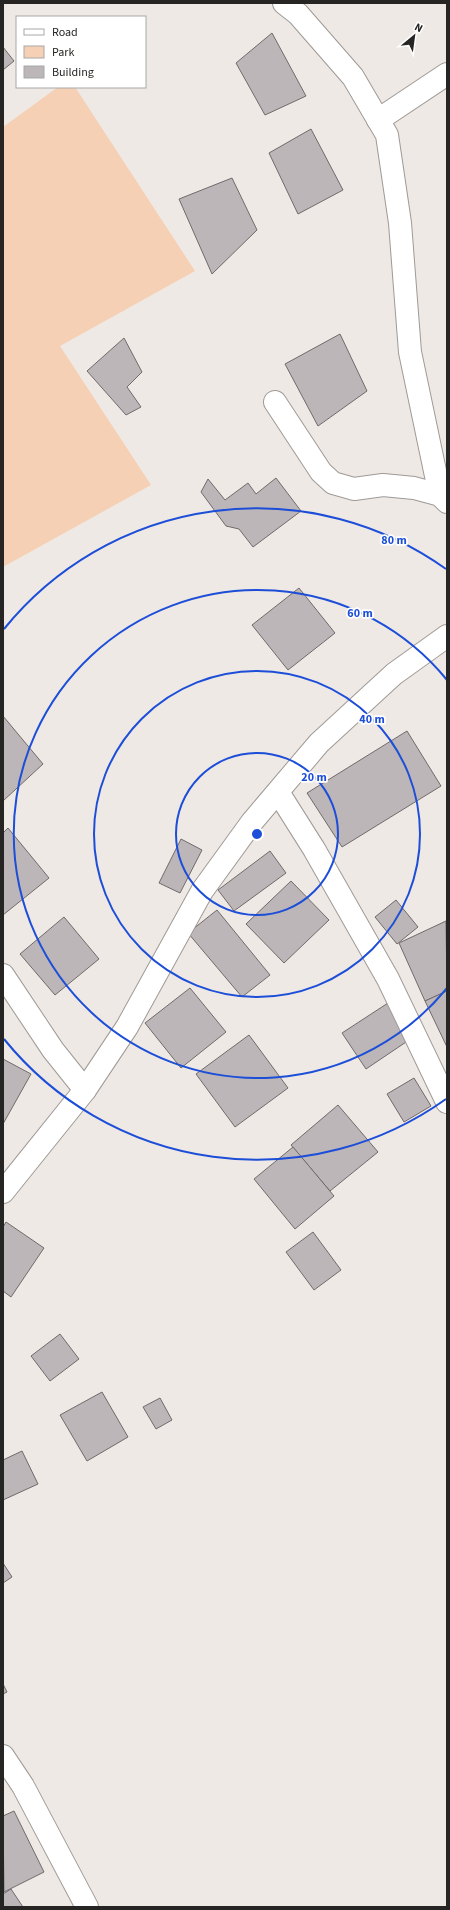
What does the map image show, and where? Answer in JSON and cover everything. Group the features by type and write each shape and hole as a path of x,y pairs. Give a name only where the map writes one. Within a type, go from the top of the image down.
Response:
{"street":[{"path":"284,3 298,14 353,77 387,135 400,223 410,352 444,498"},
{"path":"378,120 447,74"},
{"path":"275,402 321,472 333,482 354,489 383,485 414,488 444,498"},
{"path":"3,1192 85,1090 127,1027 202,891 252,822 320,742 394,674 447,636"},
{"path":"278,792 314,848 388,979 447,1102"},
{"path":"3,975 53,1050 85,1090"},
{"path":"3,1756 23,1786 87,1907"}],"green space":[{"path":"57,88 76,88 195,271 60,346 151,485 3,567 3,127"}],"building":[{"path":"272,33 306,96 265,115 236,63"},
{"path":"3,47 14,61 3,70"},
{"path":"311,129 343,190 298,214 269,153"},
{"path":"232,178 257,230 212,274 179,199"},
{"path":"340,334 367,391 318,426 285,364"},
{"path":"124,338 142,372 127,387 141,407 126,415 87,371"},
{"path":"276,478 301,511 253,547 239,529 226,526 201,492 208,479 225,500 248,483 256,494"},
{"path":"299,588 335,633 288,670 252,625"},
{"path":"3,716 43,764 3,801"},
{"path":"407,731 441,786 342,847 307,793"},
{"path":"8,828 49,878 3,915 3,833"},
{"path":"181,839 202,850 180,893 159,883"},
{"path":"270,851 286,873 234,911 218,890"},
{"path":"291,881 329,920 284,963 246,924"},
{"path":"396,900 418,927 397,944 375,917"},
{"path":"217,910 270,975 242,997 188,933"},
{"path":"64,917 99,959 55,995 20,954"},
{"path":"446,921 447,991 425,1001 399,943"},
{"path":"190,988 226,1032 181,1068 145,1023"},
{"path":"447,991 447,1047 425,1001"},
{"path":"388,1003 412,1038 366,1069 342,1033"},
{"path":"249,1035 288,1088 235,1127 196,1074"},
{"path":"3,1059 31,1074 3,1124"},
{"path":"414,1078 431,1106 404,1122 387,1094"},
{"path":"338,1105 378,1152 330,1191 291,1145"},
{"path":"293,1147 334,1196 295,1229 254,1179"},
{"path":"6,1222 44,1248 11,1297 3,1291 3,1227"},
{"path":"313,1232 341,1270 314,1290 286,1252"},
{"path":"60,1334 79,1359 50,1381 31,1356"},
{"path":"102,1392 128,1437 87,1461 60,1415"},
{"path":"160,1398 172,1420 156,1429 143,1407"},
{"path":"22,1451 38,1484 3,1500 3,1460"},
{"path":"3,1563 12,1577 3,1583"},
{"path":"3,1684 7,1692 3,1694"},
{"path":"14,1811 44,1872 4,1892 3,1816"},
{"path":"11,1889 23,1907 3,1907 3,1894"}]}
